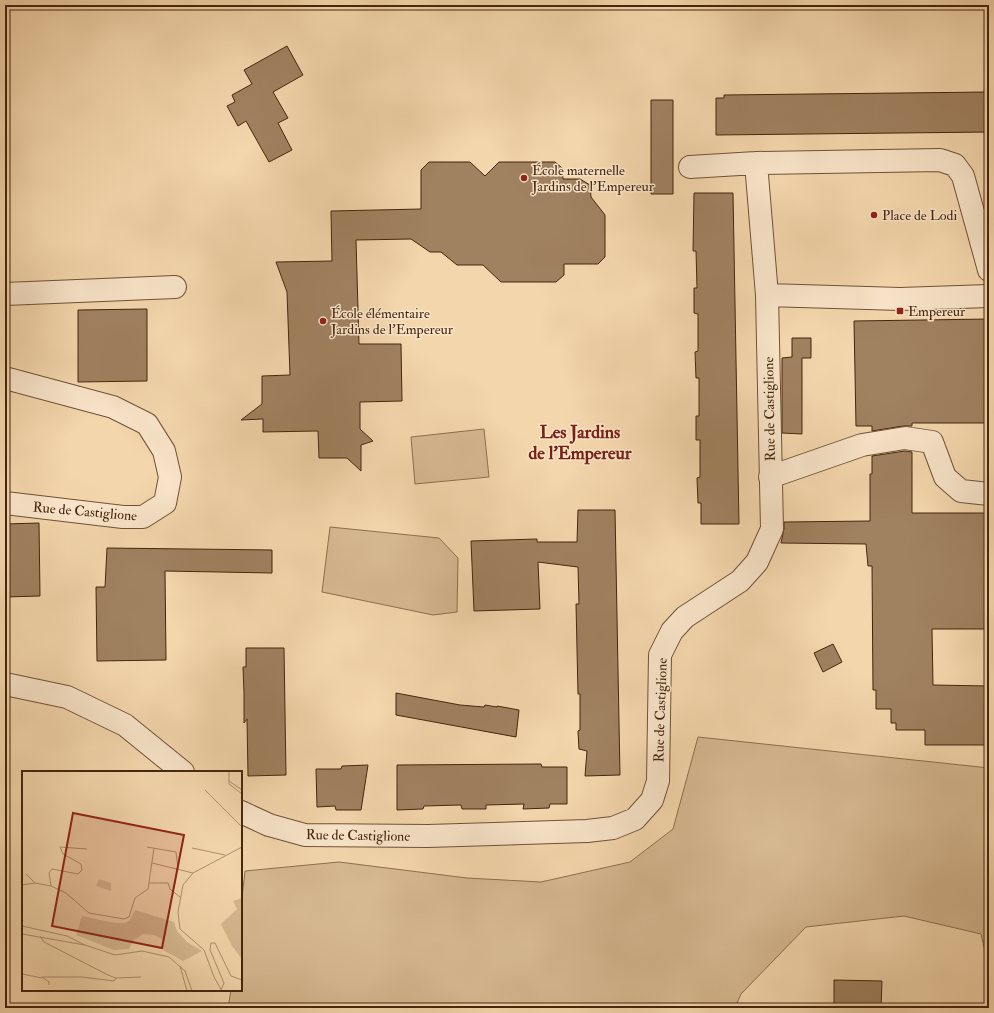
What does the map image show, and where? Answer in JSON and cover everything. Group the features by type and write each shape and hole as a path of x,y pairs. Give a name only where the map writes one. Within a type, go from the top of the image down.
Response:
{"street":[{"path":"690,167 756,163 940,160 956,165 963,176 989,270"},
{"name":"Rue de Castiglione","path":"242,812 269,825 305,835 428,836 587,831 612,828 635,819 652,800 658,781 660,655 672,631 685,617 740,581 757,562 772,528 766,295 756,163"},
{"path":"5,294 174,287"},
{"path":"766,295 900,299 989,296"},
{"name":"Rue de Castiglione","path":"5,378 113,407 147,424 164,451 170,477 165,503 143,517 122,517 5,503"},
{"path":"770,476 862,445 905,438 932,442 945,477 961,491 989,494"},
{"path":"5,684 67,698 125,725 182,771"}],"shaded area":[{"path":"484,429 489,477 415,484 411,437"},
{"path":"330,527 439,538 458,558 457,612 433,615 322,592"},
{"path":"698,737 989,768 989,969 981,934 904,916 806,927 741,994 735,1008 228,1008 231,991 242,991 242,898 245,871 339,862 467,878 541,882 630,862 673,829"}],"building":[{"path":"287,46 303,75 273,92 288,118 278,123 292,150 269,162 246,121 238,126 227,106 235,102 232,95 252,84 244,70"},
{"path":"989,92 989,132 716,135 716,98 724,98 724,95"},
{"path":"651,100 673,100 673,194 651,194"},
{"path":"429,162 470,162 485,176 499,162 555,162 562,168 563,179 580,179 590,185 591,197 605,215 605,257 598,264 564,264 564,275 556,282 501,282 483,265 457,265 441,252 430,252 411,239 356,240 359,344 401,344 402,401 360,402 360,429 373,441 361,445 361,471 347,458 319,458 318,431 263,432 263,419 241,420 262,404 262,376 290,375 287,292 276,262 332,261 331,211 421,209 421,170"},
{"path":"694,193 733,193 739,524 701,524 701,503 698,503 697,478 700,477 700,440 696,440 696,416 699,416 699,378 696,378 695,352 698,351 698,314 694,313 694,288 697,288 696,251 693,251"},
{"path":"147,309 147,381 78,382 78,310"},
{"path":"989,319 989,423 912,423 912,426 872,431 872,426 856,426 854,321"},
{"path":"792,338 811,338 811,358 802,358 802,434 782,433 782,358 792,357"},
{"path":"905,451 912,452 912,513 989,513 989,629 932,629 933,685 989,686 989,745 925,745 925,730 896,730 896,723 891,723 891,709 876,709 876,690 873,690 872,566 868,566 866,544 781,543 784,522 870,521 870,474 872,474 872,456"},
{"path":"578,510 615,510 620,775 585,776 587,751 579,749 578,731 580,730 580,694 578,694 576,604 579,604 578,567 538,562 540,609 474,611 471,541 537,539 537,542 577,542"},
{"path":"39,523 40,596 5,597 5,524"},
{"path":"107,548 272,550 272,573 165,571 166,660 97,661 96,587 105,587"},
{"path":"833,644 842,662 823,672 814,653"},
{"path":"246,648 284,648 286,775 248,776 247,719 244,723 243,667 246,667"},
{"path":"396,693 460,705 484,707 485,705 497,706 519,710 516,737 396,715"},
{"path":"541,764 542,767 567,767 567,804 550,804 549,808 523,809 524,804 486,805 486,809 462,809 461,805 424,806 423,809 397,810 397,765"},
{"path":"368,765 361,810 336,810 335,806 317,807 316,769 341,769 342,766"},
{"path":"834,980 882,981 881,1008 834,1008"}],"place":[{"name":"École maternelle Jardins de l'Empereur","path":"524,178"},
{"name":"Place de Lodi","path":"874,215"},
{"name":"Empereur","path":"900,311"},
{"name":"École élémentaire Jardins de l'Empereur","path":"323,321"}],"district":[{"name":"Les Jardins de l'Empereur","path":"580,442"}]}
